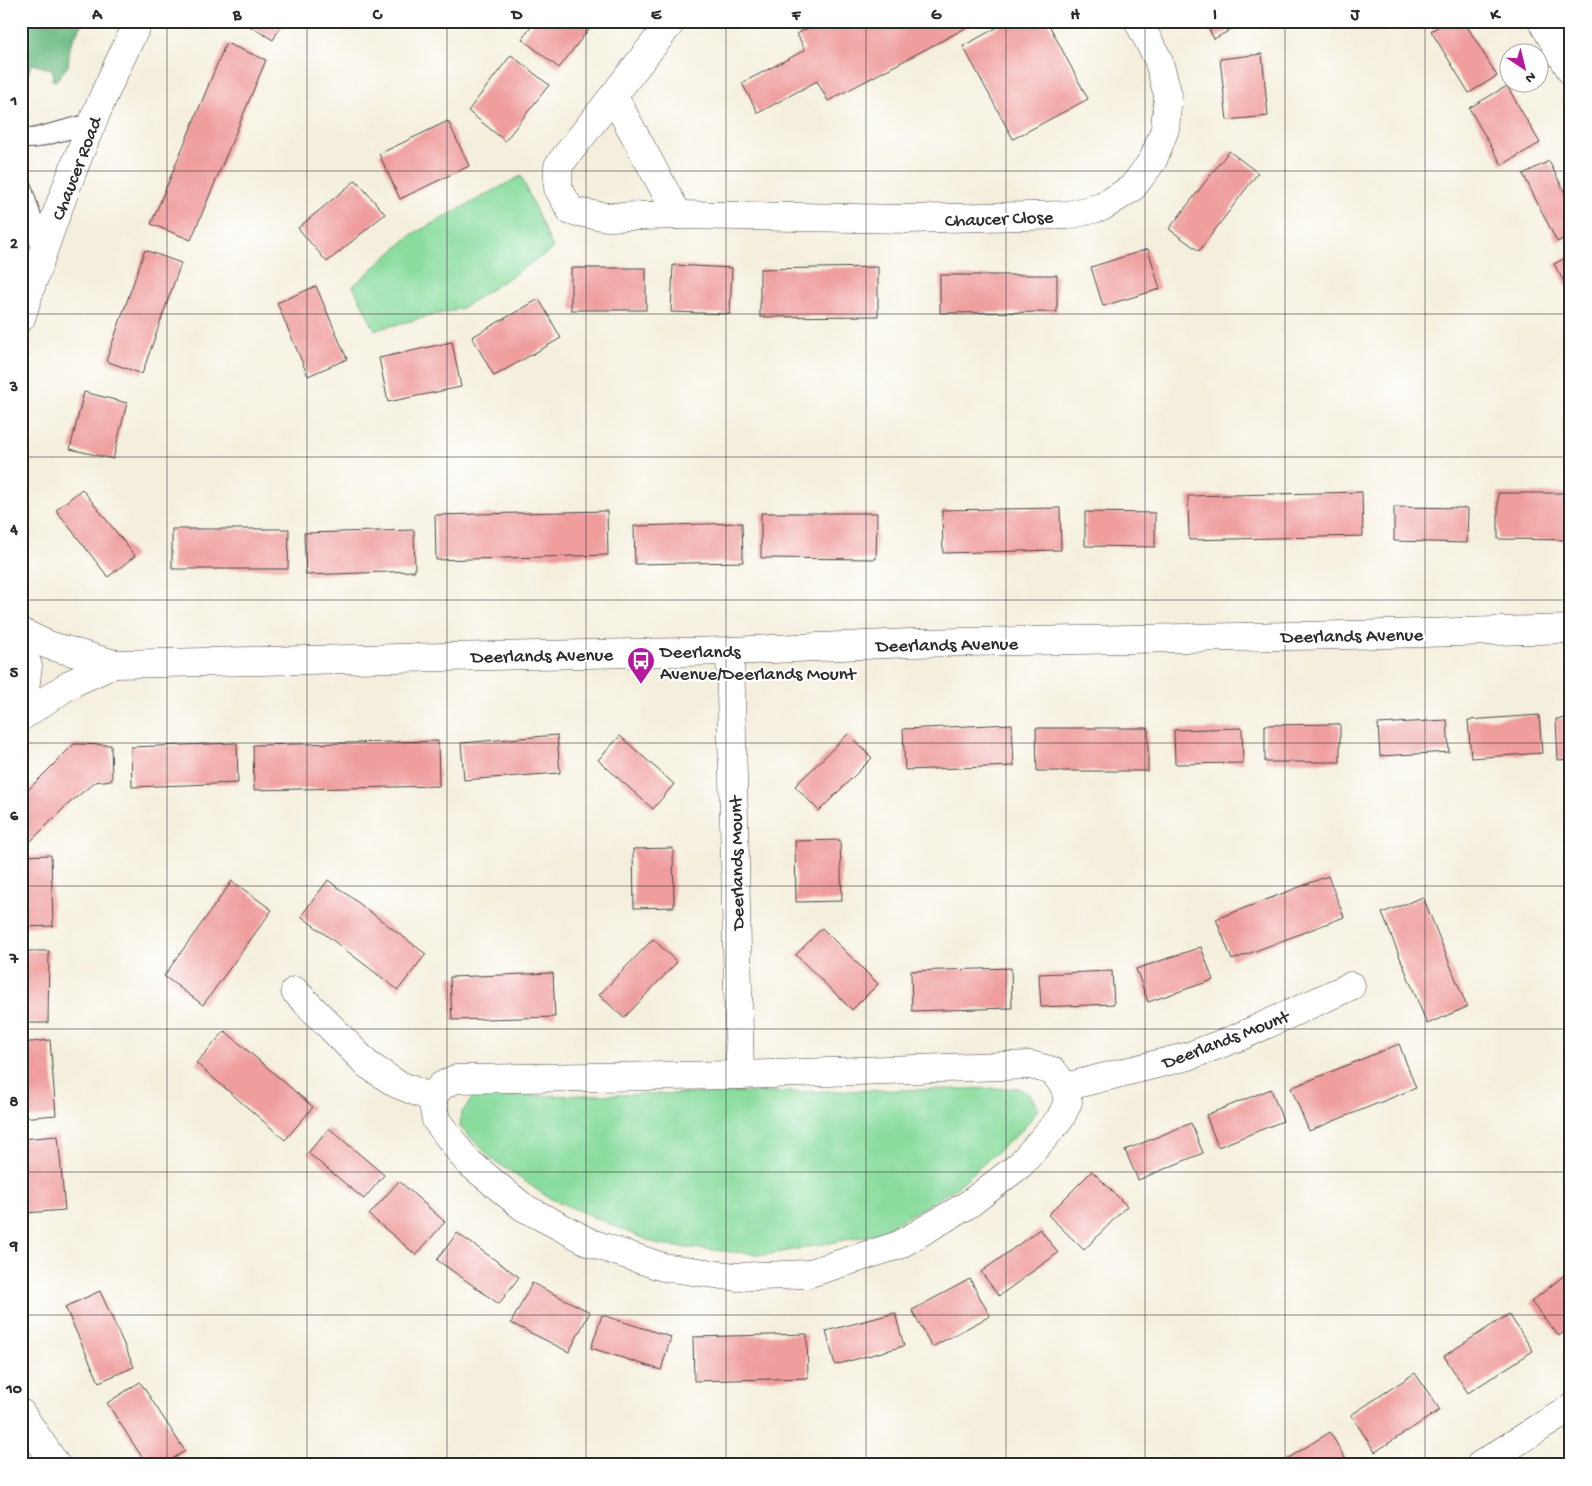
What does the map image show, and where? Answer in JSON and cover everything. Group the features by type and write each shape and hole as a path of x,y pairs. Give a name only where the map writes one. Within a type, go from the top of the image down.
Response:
{"street":[{"name":"Chaucer Road","path":"21,318 92,122 119,60 139,21"},
{"name":"Chaucer Close","path":"672,21 558,166 558,188 572,211 608,217 678,215 907,219 1068,215 1102,207 1132,188 1153,160 1165,129 1168,95 1158,59 1138,21"},
{"path":"1542,21 1571,71"},
{"path":"614,97 678,215"},
{"name":"Deerlands Avenue","path":"21,632 48,644 114,664 730,651 910,643 1339,635 1571,628"},
{"path":"21,646 28,666 24,697 21,703"},
{"name":"Deerlands Mount","path":"730,651 740,1075"},
{"name":"Deerlands Avenue","path":"21,717 72,683 114,664"},
{"name":"Deerlands Mount","path":"1065,1087 1189,1056 1239,1037 1351,986"},
{"path":"295,991 368,1065 397,1084 432,1098"},
{"path":"1031,1065 1053,1071 1065,1087 1068,1102 1060,1119 1021,1164 969,1204 899,1245 807,1274 736,1277 663,1267 590,1243 523,1207 467,1161 436,1120 432,1098 441,1086 455,1079 740,1075 1031,1065"},
{"path":"1480,1465 1571,1408"},
{"path":"21,1413 56,1465"}],"lane":[{"path":"21,139 35,138 92,122"},
{"path":"21,185 43,253"}],"green space":[{"path":"21,21 83,21 70,46 68,66 56,81 52,80 53,70 32,64 25,81 21,80"},
{"path":"521,176 553,249 462,308 375,330 353,286 411,235"},
{"path":"1019,1088 1032,1097 1038,1109 1024,1128 955,1189 877,1234 765,1255 659,1245 549,1198 492,1159 460,1127 461,1114 473,1097"}],"building":[{"path":"241,21 284,21 273,40"},
{"path":"535,21 595,21 559,68 522,39"},
{"path":"821,21 979,21 828,101 817,81 758,113 742,83 805,50 797,34"},
{"path":"1009,21 1047,21 1088,99 1013,139 963,46"},
{"path":"1205,21 1246,21 1214,39"},
{"path":"1447,21 1464,21 1497,76 1469,93 1431,31"},
{"path":"226,43 266,60 191,240 151,224"},
{"path":"1262,54 1268,116 1227,120 1220,59"},
{"path":"511,55 549,85 505,141 468,111"},
{"path":"1500,90 1500,92 1510,92 1540,143 1502,165 1469,108"},
{"path":"448,121 469,166 400,199 379,154"},
{"path":"1229,151 1258,173 1199,251 1169,229"},
{"path":"1549,161 1571,205 1571,235 1557,242 1523,174"},
{"path":"356,180 385,214 327,262 298,228"},
{"path":"1148,249 1160,289 1103,306 1091,267"},
{"path":"145,250 181,263 142,374 106,361"},
{"path":"1571,255 1571,294 1554,264"},
{"path":"673,265 732,268 730,314 671,312"},
{"path":"878,267 878,316 760,317 760,269"},
{"path":"571,268 646,268 646,310 571,310"},
{"path":"940,275 1057,275 1057,312 940,313"},
{"path":"316,286 347,359 308,376 277,303"},
{"path":"539,299 561,338 494,376 472,337"},
{"path":"452,342 461,387 388,402 379,358"},
{"path":"84,392 127,403 113,459 70,449"},
{"path":"82,489 135,556 108,577 56,510"},
{"path":"1362,492 1363,536 1189,540 1188,496"},
{"path":"1498,493 1571,493 1571,540 1498,539"},
{"path":"1394,507 1468,508 1467,543 1394,541"},
{"path":"1060,508 1061,550 943,553 942,510"},
{"path":"607,511 608,555 436,560 435,515"},
{"path":"1085,512 1155,513 1155,547 1085,546"},
{"path":"761,513 877,513 876,559 761,558"},
{"path":"742,523 743,562 635,564 634,526"},
{"path":"172,529 289,529 288,569 172,569"},
{"path":"414,530 415,571 306,575 304,533"},
{"path":"1539,715 1542,753 1471,758 1468,720"},
{"path":"1571,718 1571,759 1558,760 1556,719"},
{"path":"1447,720 1449,752 1380,756 1378,724"},
{"path":"1012,724 1014,766 905,770 903,729"},
{"path":"1340,724 1340,762 1265,762 1265,725"},
{"path":"1036,728 1148,728 1148,771 1037,771"},
{"path":"1242,728 1243,763 1175,764 1174,730"},
{"path":"848,734 872,758 819,811 795,786"},
{"path":"557,735 560,773 464,780 461,743"},
{"path":"620,736 674,784 653,809 598,760"},
{"path":"438,741 439,786 254,790 253,745"},
{"path":"237,743 238,783 132,787 131,747"},
{"path":"74,744 111,745 112,780 95,782 66,806 30,842 21,833 21,797"},
{"path":"840,840 842,901 796,902 795,841"},
{"path":"673,848 674,907 634,908 633,849"},
{"path":"51,855 53,926 21,927 21,856"},
{"path":"1328,876 1344,917 1232,960 1216,919"},
{"path":"328,880 426,954 398,990 301,916"},
{"path":"232,881 272,910 203,1005 164,976"},
{"path":"1423,897 1467,1007 1427,1024 1382,913"},
{"path":"822,928 878,984 852,1010 796,955"},
{"path":"653,939 677,962 624,1018 599,995"},
{"path":"1201,947 1213,980 1148,1002 1136,969"},
{"path":"21,951 49,951 48,1023 21,1023"},
{"path":"1011,968 1012,1008 912,1011 911,971"},
{"path":"1112,971 1114,1004 1041,1007 1039,974"},
{"path":"553,973 555,1017 452,1020 450,977"},
{"path":"225,1031 313,1107 285,1140 196,1063"},
{"path":"50,1040 56,1115 21,1118 21,1043"},
{"path":"1399,1044 1416,1088 1309,1131 1291,1088"},
{"path":"1271,1089 1283,1121 1218,1147 1206,1115"},
{"path":"1191,1123 1203,1153 1138,1180 1125,1150"},
{"path":"329,1128 384,1175 364,1199 308,1153"},
{"path":"58,1136 65,1210 25,1213 21,1139"},
{"path":"1092,1171 1127,1206 1084,1250 1048,1215"},
{"path":"399,1181 445,1222 416,1255 369,1215"},
{"path":"1040,1229 1058,1253 999,1296 981,1272"},
{"path":"457,1233 519,1277 499,1304 437,1260"},
{"path":"1571,1270 1571,1326 1559,1336 1531,1302"},
{"path":"970,1279 990,1316 932,1347 912,1310"},
{"path":"532,1283 590,1312 569,1352 511,1323"},
{"path":"100,1291 134,1367 99,1382 65,1307"},
{"path":"895,1313 904,1346 835,1365 826,1331"},
{"path":"1509,1314 1533,1351 1468,1393 1444,1356"},
{"path":"602,1315 671,1337 661,1370 591,1348"},
{"path":"807,1334 808,1378 694,1381 693,1337"},
{"path":"1415,1373 1440,1410 1375,1452 1351,1415"},
{"path":"140,1382 185,1451 163,1465 147,1465 107,1403"},
{"path":"1330,1432 1349,1465 1277,1465 1295,1454"}],"place":[{"name":"Deerlands Avenue/Deerlands Mount","path":"641,685"}]}
